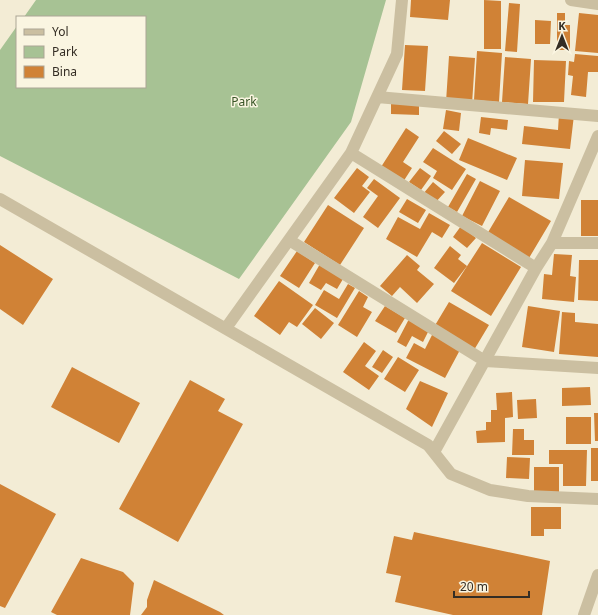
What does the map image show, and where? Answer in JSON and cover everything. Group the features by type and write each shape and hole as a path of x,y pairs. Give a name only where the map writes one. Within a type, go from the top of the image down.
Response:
{"street":[{"path":"226,328 351,153 397,54 402,0"},
{"path":"571,0 598,4"},
{"path":"377,97 598,116"},
{"path":"434,452 536,268 552,243 598,136"},
{"path":"351,153 536,268"},
{"path":"0,199 428,444 451,474 490,490 528,496 598,499"},
{"path":"290,240 485,361 598,368"},
{"path":"552,243 598,243"},
{"path":"589,613 598,575"}],"green space":[{"name":"Park","path":"36,0 386,0 351,122 239,279 0,156 0,50 16,27 16,88 146,88 146,16 25,16"}],"building":[{"path":"411,0 450,0 448,20 410,17"},
{"path":"484,0 501,1 501,49 484,49"},
{"path":"509,3 520,4 517,52 505,51"},
{"path":"557,13 565,13 565,25 570,25 570,50 557,50"},
{"path":"579,13 598,15 598,53 575,51"},
{"path":"535,20 551,21 550,44 535,44"},
{"path":"405,45 428,46 425,91 402,90"},
{"path":"477,51 502,53 499,102 474,100"},
{"path":"575,54 598,56 598,72 588,72 586,97 571,95 573,76 568,75 569,61 574,62"},
{"path":"449,56 475,58 472,104 446,102"},
{"path":"505,57 531,59 528,104 502,102"},
{"path":"534,60 566,61 564,102 533,102"},
{"path":"391,102 419,102 419,115 391,114"},
{"path":"446,110 461,113 459,131 443,129"},
{"path":"559,114 574,115 570,149 522,144 524,126 558,130"},
{"path":"481,117 508,120 507,130 491,128 490,135 479,133"},
{"path":"406,128 419,137 403,162 412,168 403,182 381,167"},
{"path":"444,131 461,144 452,154 436,141"},
{"path":"468,138 517,158 507,180 459,160"},
{"path":"433,148 466,169 452,190 433,178 437,171 423,162"},
{"path":"525,160 563,163 559,199 522,196"},
{"path":"357,168 369,177 362,186 370,192 354,213 334,198"},
{"path":"420,168 431,176 421,190 409,182"},
{"path":"467,174 476,179 457,212 448,207"},
{"path":"374,179 400,198 378,228 363,217 378,196 367,188"},
{"path":"480,181 500,191 482,226 462,216"},
{"path":"433,182 445,192 434,204 423,194"},
{"path":"509,197 551,221 529,258 487,234"},
{"path":"407,199 426,210 418,223 399,212"},
{"path":"581,200 598,200 598,236 581,236"},
{"path":"328,205 364,228 340,265 304,242"},
{"path":"429,213 450,225 442,238 432,232 417,257 386,239 398,217 420,229"},
{"path":"461,226 476,238 467,248 453,237"},
{"path":"482,243 521,267 491,316 451,291"},
{"path":"0,245 53,279 23,325 0,309"},
{"path":"450,246 461,255 458,259 467,266 454,283 434,268"},
{"path":"297,251 315,263 299,288 280,276"},
{"path":"554,254 572,255 570,276 576,277 574,302 542,299 544,274 552,275"},
{"path":"407,255 420,266 417,270 434,284 417,303 400,287 392,296 380,286"},
{"path":"579,260 598,260 598,301 578,300"},
{"path":"320,264 343,279 337,289 326,283 321,290 309,283"},
{"path":"279,281 313,305 297,327 289,322 280,335 254,316"},
{"path":"348,284 355,288 337,318 315,305 324,290 339,299"},
{"path":"359,291 368,297 363,307 372,312 357,337 338,325"},
{"path":"449,302 489,325 474,350 434,327"},
{"path":"385,306 405,318 396,333 375,321"},
{"path":"528,306 560,311 554,352 522,347"},
{"path":"315,308 334,323 321,339 302,324"},
{"path":"562,312 575,313 575,322 598,324 598,357 559,354"},
{"path":"409,319 429,330 423,342 412,336 406,347 397,342"},
{"path":"433,333 461,348 445,378 406,358 414,343 425,349"},
{"path":"364,342 376,351 365,366 379,376 369,390 343,372"},
{"path":"383,350 393,357 382,373 372,367"},
{"path":"398,357 419,370 405,392 384,379"},
{"path":"72,367 140,403 119,443 51,407"},
{"path":"190,380 225,399 218,411 243,424 178,542 119,509"},
{"path":"420,381 448,393 432,427 406,409"},
{"path":"590,387 591,405 562,406 562,388"},
{"path":"512,392 513,417 505,418 505,442 477,443 476,431 486,430 486,422 491,422 491,410 497,410 496,393"},
{"path":"536,399 537,418 518,419 517,400"},
{"path":"594,413 598,413 598,441 595,441"},
{"path":"566,417 591,417 591,444 566,444"},
{"path":"513,429 524,429 524,440 534,440 534,455 512,455"},
{"path":"591,448 598,448 598,481 591,481"},
{"path":"549,450 587,450 586,486 563,486 563,464 549,464"},
{"path":"507,457 530,458 529,479 506,478"},
{"path":"534,467 559,467 559,494 534,494"},
{"path":"0,484 56,514 5,608 0,606"},
{"path":"531,507 561,507 561,529 544,529 544,536 531,536"},
{"path":"414,532 550,561 542,615 453,615 395,602 401,576 386,573 394,536 412,540"},
{"path":"81,558 123,572 134,583 130,615 57,615 51,612"},
{"path":"154,580 224,615 141,615 147,607 147,600"}]}
